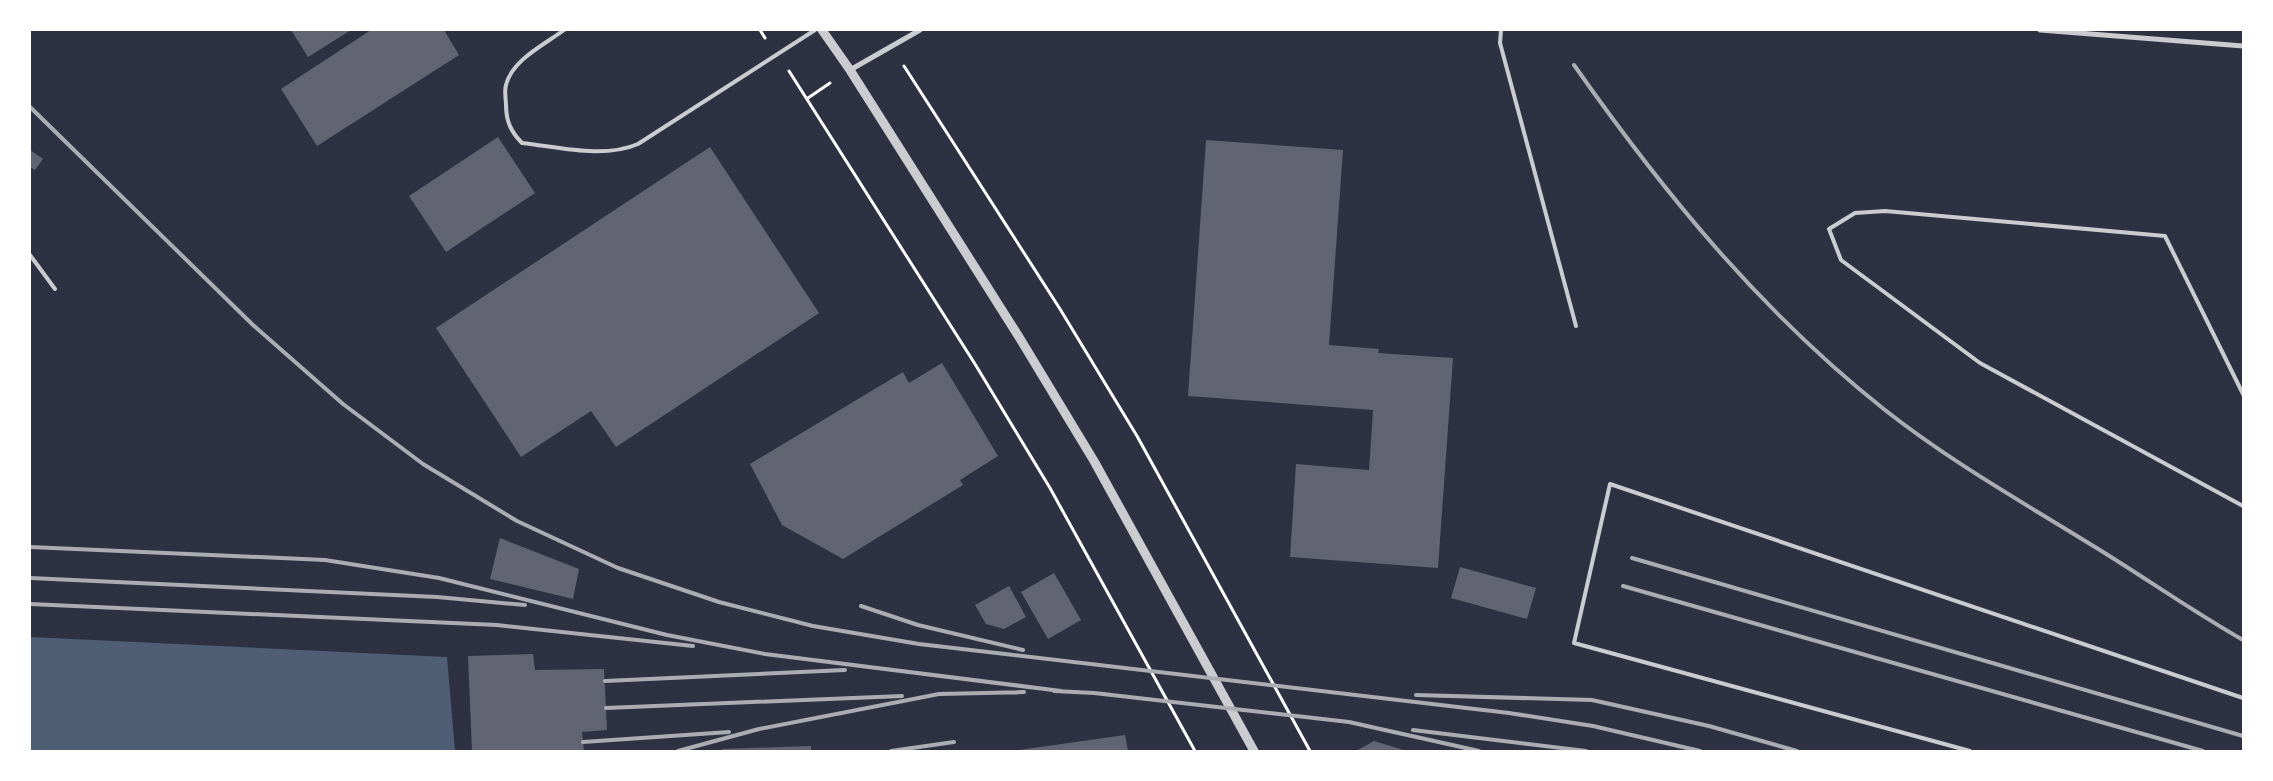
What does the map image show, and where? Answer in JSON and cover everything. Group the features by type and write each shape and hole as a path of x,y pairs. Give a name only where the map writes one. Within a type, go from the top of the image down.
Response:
{"street":[{"path":"822,30 850,70 1014,329 1094,461 1254,751"},
{"path":"850,70 920,30"},
{"path":"2040,30 2243,46"}],"lane":[{"path":"564,30 519,63 505,86 506,114 509,126 522,143 608,152 623,151 638,144 815,30"},
{"path":"1501,30 1500,43 1502,52 1576,326"},
{"path":"2243,394 2165,236 1885,211 1855,213 1829,229 1841,260 1980,363 2243,506"},
{"path":"30,255 55,289"},
{"path":"1970,751 1574,643 1610,484 2243,698"}],"path":[{"path":"760,30 808,98 1040,471 1195,751"},
{"path":"891,45 1060,310 1136,436 1310,751"}],"water":[{"path":"30,637 447,657 455,751 30,751"}],"building":[{"path":"291,30 351,30 308,57"},
{"path":"371,30 444,30 459,55 317,146 281,89"},
{"path":"498,137 535,193 446,252 409,196"},
{"path":"1206,140 1343,150 1329,345 1379,349 1378,353 1453,358 1438,568 1290,557 1296,464 1369,470 1373,410 1188,396"},
{"path":"710,147 819,313 616,447 591,411 521,457 436,328"},
{"path":"30,150 43,159 35,170 30,167"},
{"path":"942,363 998,456 960,480 963,485 843,559 782,525 750,464 903,372 909,383"},
{"path":"500,538 579,569 573,599 490,579"},
{"path":"1460,567 1536,588 1527,619 1451,598"},
{"path":"1054,573 1081,620 1048,639 1021,592"},
{"path":"1009,586 1026,617 1004,629 986,624 975,605"},
{"path":"533,654 535,670 604,669 607,730 582,732 584,751 472,751 468,656"},
{"path":"1125,735 1128,751 1019,751 1019,750"},
{"path":"1374,741 1407,751 1356,751"},
{"path":"811,746 811,751 722,751 722,749"}],"railway":[{"path":"1574,65 1643,159 1717,249 1756,292 1840,372 1885,410 1962,465 2243,640"},
{"path":"30,107 253,325 343,404 423,464 517,521 618,568 719,602 813,626 919,644 1509,713 1593,726 1700,751"},
{"path":"30,547 325,560 439,578 667,635 765,654 1061,691"},
{"path":"1632,558 2243,736"},
{"path":"30,578 437,597 525,605"},
{"path":"1623,586 2203,751"},
{"path":"30,604 497,625 693,646"},
{"path":"861,606 918,625 1023,650"},
{"path":"605,681 845,670"},
{"path":"1054,691 1094,693 1349,722 1479,751"},
{"path":"678,751 759,729 939,694 1024,692"},
{"path":"1416,695 1592,700 1709,726 1797,751"},
{"path":"606,708 902,696"},
{"path":"1413,730 1586,751"},
{"path":"583,742 729,732"},
{"path":"891,751 954,742"}]}
